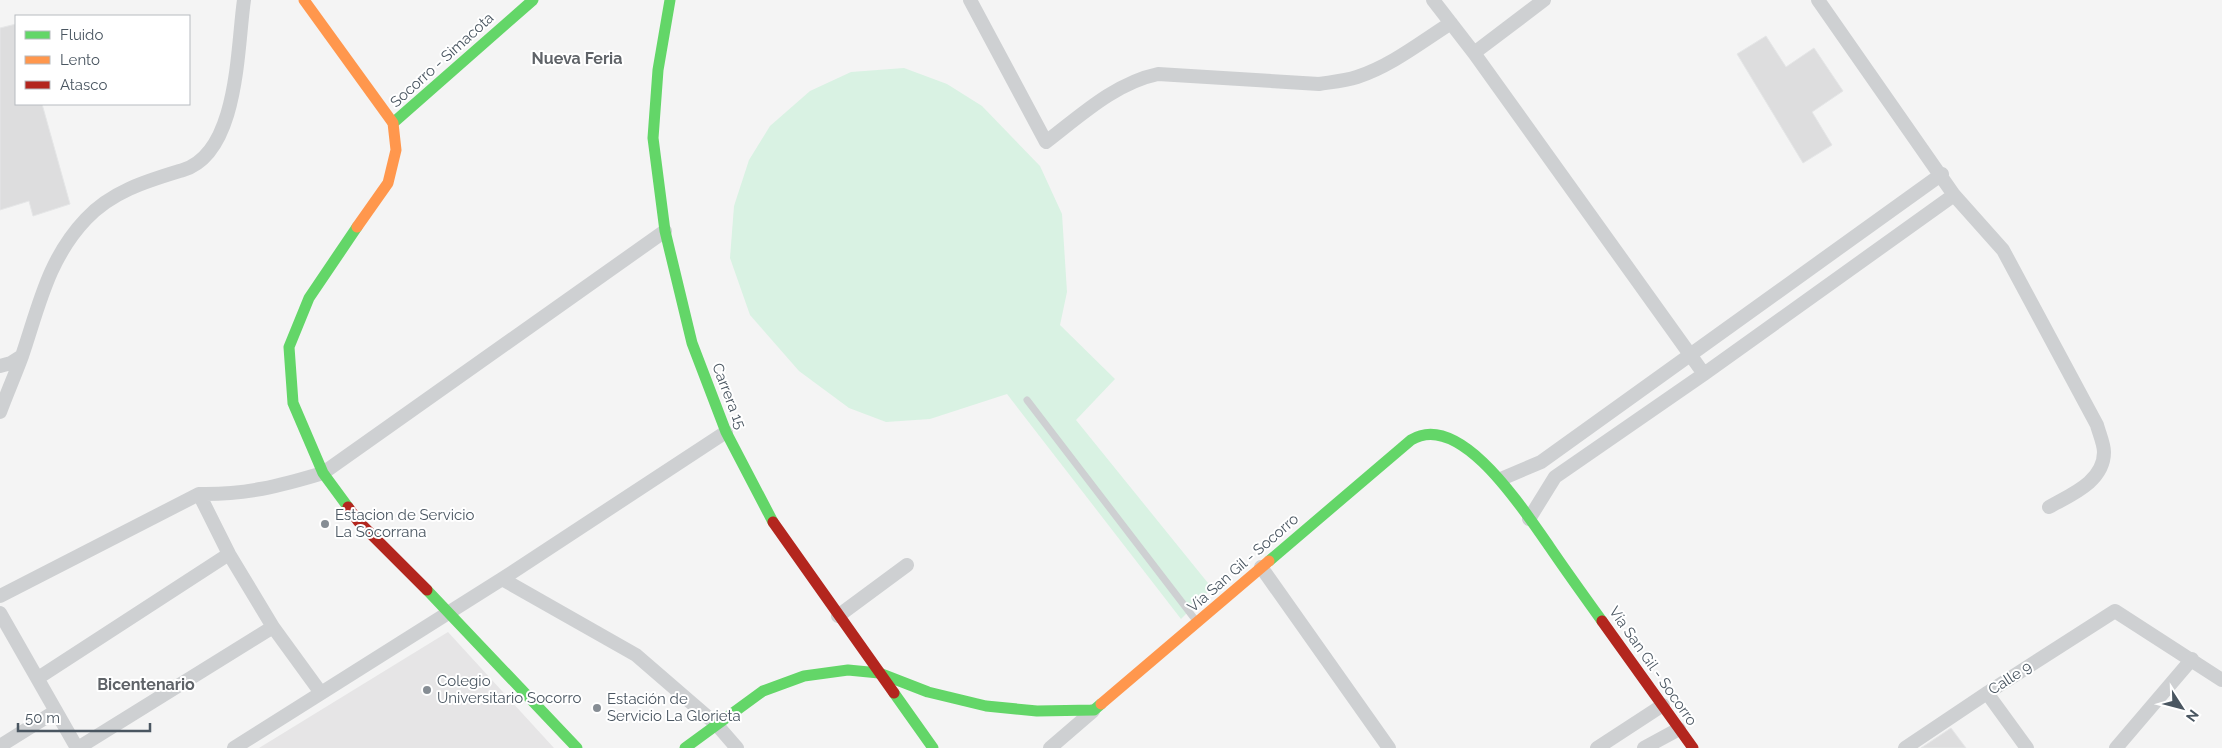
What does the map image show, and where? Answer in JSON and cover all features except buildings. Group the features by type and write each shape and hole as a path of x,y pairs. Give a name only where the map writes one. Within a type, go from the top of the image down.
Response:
{"main road":[{"path":"304,0 393,124 396,150 388,183 309,298 289,347 293,404 323,472 358,521 449,612 577,748"},
{"name":"Socorro - Simacota","path":"393,124 533,0"},
{"name":"Carrera 15","path":"670,0 658,70 653,138 665,231 692,343 726,432 768,514 838,616 933,748"},
{"name":"Vía San Gil - Socorro","path":"1094,710 1417,436 1434,434 1462,444 1501,479 1693,748"},
{"path":"685,748 764,691 804,676 848,670 879,673 928,692 986,706 1037,711 1094,710"}],"street":[{"path":"0,412 22,356 44,287 61,252 86,218 112,197 151,180 186,169 199,161 210,148 227,119 235,83 244,0"},
{"path":"970,0 1046,142 1110,93 1145,76 1158,74 1319,84 1342,82 1384,65 1451,24"},
{"path":"1433,0 1474,53 1704,374"},
{"path":"1474,53 1544,0"},
{"path":"1818,0 1942,174 1954,195 2003,250 2097,425 2104,452 2100,470 2089,484 2049,507"},
{"path":"1501,479 1541,462 1942,174"},
{"path":"1529,519 1556,477 1704,374 1954,195"},
{"path":"0,596 199,494 225,494 267,489 323,472 665,231"},
{"path":"0,366 11,363 22,356"},
{"path":"234,748 502,578 726,432"},
{"path":"199,494 230,554 273,627 321,694"},
{"path":"38,678 230,554"},
{"path":"838,616 907,565"},
{"path":"1261,568 1390,748"},
{"path":"502,578 636,655 717,725 737,748"},
{"name":"Calle 9","path":"1905,748 2115,611 2192,659"},
{"path":"0,613 77,748 273,627"},
{"path":"2116,748 2192,659 2222,680"},
{"path":"1987,693 2027,748"},
{"path":"1597,748 1663,705"},
{"path":"1050,748 1094,710"},
{"path":"0,746 56,711"},
{"path":"1644,748 1679,729"}],"lane":[{"path":"1027,400 1197,622"}],"shaded area":[{"name":"Colegio Universitario Socorro","path":"448,632 554,748 259,748"}],"green space":[{"path":"904,68 947,84 982,106 1040,166 1062,214 1067,292 1060,325 1115,379 1076,420 1212,588 1181,619 1007,394 930,419 886,422 849,408 799,371 750,315 730,258 734,206 749,160 770,126 810,91 851,72"}],"traffic: fast":[{"path":"393,123 533,0"},
{"path":"670,0 658,70 653,138 665,231 692,343 726,432 773,522"},
{"path":"348,507 323,473 293,403 289,347 309,298 357,227"},
{"path":"1269,561 1411,440 1430,434 1450,439 1471,451 1490,469 1525,512 1602,621"},
{"path":"427,590 577,748"},
{"path":"685,748 763,691 804,676 848,670 879,673 928,692 986,706 1037,711 1094,710 1101,704"},
{"path":"894,693 933,748"}],"traffic: slow":[{"path":"304,0 393,123 396,150 388,183 357,227"},
{"path":"1101,704 1269,561"}],"traffic: jam":[{"path":"348,507 358,521 427,590"},
{"path":"773,522 894,693"},
{"path":"1602,621 1693,748"}],"place":[{"name":"Estacion de Servicio La Socorrana","path":"325,524"},
{"name":"Colegio Universitario Socorro","path":"427,690"},
{"name":"Estación de Servicio La Glorieta","path":"597,708"}],"district":[{"name":"Nueva Feria","path":"577,58"},
{"name":"Bicentenario","path":"146,684"}]}
